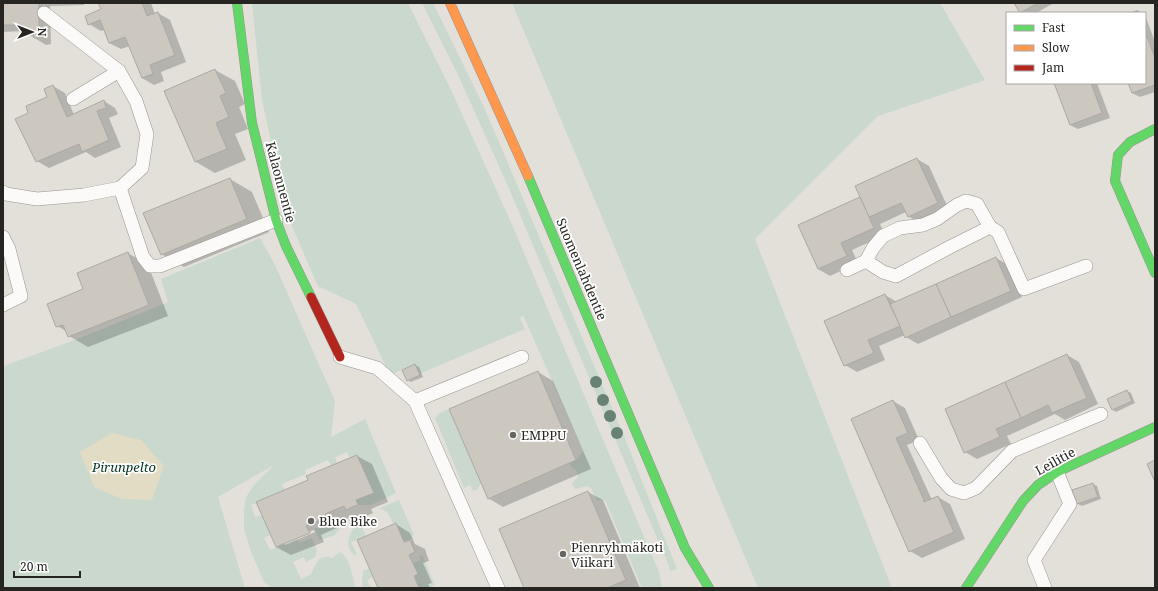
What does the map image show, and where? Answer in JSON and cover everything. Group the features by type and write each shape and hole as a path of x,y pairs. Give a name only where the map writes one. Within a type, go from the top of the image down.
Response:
{"street":[{"name":"Kalaonnentie","path":"237,3 252,123 276,220 286,246 340,357"},
{"name":"Suomenlahdentie","path":"450,3 540,204 685,548 709,588"},
{"path":"1155,129 1130,142 1118,155 1115,181 1155,273"},
{"name":"Leilitie","path":"966,588 1024,501 1038,485 1057,472 1155,427"},
{"name":"Suomenlahdentie","path":"685,548 689,575"}],"lane":[{"path":"3,192 6,194 37,199 84,195 120,188 142,168 147,134 136,101 118,71 44,12"},
{"path":"73,98 118,71"},
{"path":"120,188 143,257 150,266 160,266 276,220"},
{"path":"847,270 866,261 872,248 883,236 900,228 923,225 937,219 966,200 977,204 990,228 998,232 1024,289 1086,266"},
{"path":"866,261 884,272 896,276 950,247 990,228"},
{"path":"3,237 8,249 21,296 3,305"},
{"path":"340,357 377,368 415,401 498,588"},
{"path":"415,401 522,357"},
{"path":"920,443 941,478 951,489 964,493 976,488 1012,451 1101,414"},
{"path":"1044,588 1034,560 1070,504 1057,472"}],"green space":[{"path":"252,3 408,3 452,92 513,227 659,572 662,588 642,588 605,500 597,500 591,488 587,486 575,489 572,484 578,476 576,470 572,468 570,463 576,460 583,451 524,317 522,316 520,318 525,329 419,374 415,364 390,375 356,304 318,286 287,215 262,100"},
{"path":"422,3 433,3 484,107 624,436 677,569 671,571 507,184 459,77"},
{"path":"512,3 940,3 985,80 878,116 755,239 892,588 758,588"},
{"path":"260,238 275,265 335,401 331,437 365,419 396,493 371,505 358,505 356,500 374,493 357,455 350,458 347,452 335,457 337,463 331,466 328,460 305,470 306,474 282,484 285,490 251,505 255,517 262,515 270,535 264,538 270,550 297,539 299,543 312,538 317,550 315,557 306,562 304,557 293,562 301,579 311,574 317,562 321,558 333,558 341,552 349,564 355,588 272,588 264,582 251,552 244,529 244,510 246,497 255,484 274,465 218,497 245,588 3,588 3,367 168,302 161,279"},
{"path":"449,409 481,483 477,490 473,491 470,485 464,488 435,418 440,413"},
{"path":"399,500 414,535 412,536 413,538 404,542 396,523 393,524 390,516 384,510 378,509"},
{"path":"346,519 348,522 339,529 335,535 320,540 314,529 332,522"},
{"path":"361,520 366,523 362,527 366,536 351,542 357,554 354,555 350,550 348,541 351,532"},
{"path":"422,555 435,585 428,588 419,588 414,576 417,574 413,563 421,560 419,556"},
{"path":"370,568 373,577 367,580 371,588 363,588 363,571"}],"sand":[{"name":"Pirunpelto","path":"112,433 141,440 164,466 152,500 122,499 94,487 80,452"}],"building":[{"path":"3,3 39,3 39,38 34,38 33,31 21,31 21,25 3,25"},
{"path":"98,3 142,3 147,16 158,12 175,55 150,65 153,74 142,78 125,37 109,43 100,20 88,25 85,16 101,9"},
{"path":"1014,3 1038,3 1022,12 1019,12"},
{"path":"1146,34 1155,58 1155,85 1132,93 1128,84 1146,84"},
{"path":"215,69 226,93 220,96 229,117 216,123 227,149 195,162 164,91"},
{"path":"1054,84 1091,84 1102,113 1070,125"},
{"path":"53,85 67,117 104,100 106,108 97,111 109,140 82,152 79,144 36,162 15,119 28,113 26,106 47,97 44,89"},
{"path":"917,158 938,203 908,217 901,203 869,217 855,186"},
{"path":"230,178 247,219 161,255 143,213"},
{"path":"860,197 874,228 841,243 847,256 818,269 798,225"},
{"path":"128,252 149,305 68,337 63,325 56,327 47,304 83,289 77,273"},
{"path":"996,257 1011,291 951,317 936,284"},
{"path":"936,284 951,317 905,338 890,304"},
{"path":"885,294 900,326 868,340 874,353 844,366 824,321"},
{"path":"1067,354 1087,398 1052,413 1048,405 1021,418 1005,382"},
{"path":"415,364 420,375 407,381 402,370"},
{"name":"EMPPU","path":"538,371 576,460 488,499 449,409"},
{"path":"1005,382 1021,418 996,429 1000,437 964,453 945,409"},
{"path":"1127,390 1132,401 1112,410 1107,399"},
{"path":"893,400 908,433 896,438 924,502 938,496 954,532 909,552 851,419"},
{"path":"357,455 374,493 356,500 358,505 346,510 344,506 325,514 327,517 306,526 310,533 276,547 256,502 308,480 306,476"},
{"path":"1155,460 1155,482 1147,464"},
{"path":"1093,483 1098,497 1077,504 1072,490"},
{"name":"Pienryhmäkoti Viikari","path":"588,491 626,580 607,588 524,588 499,529"},
{"path":"396,523 404,542 410,540 415,552 409,555 418,574 414,576 419,588 378,588 357,540"}],"traffic: fast":[{"path":"237,3 252,123 276,220 286,246 311,297"},
{"path":"1155,129 1130,142 1118,155 1115,181 1155,273"},
{"path":"528,176 685,548 709,588"},
{"path":"966,588 1023,501 1038,485 1057,472 1155,427"}],"traffic: slow":[{"path":"450,3 528,176"}],"traffic: jam":[{"path":"311,297 340,357"}],"place":[{"name":"EMPPU","path":"513,435"},
{"name":"Blue Bike","path":"311,521"},
{"name":"Pienryhmäkoti Viikari","path":"563,554"}]}
